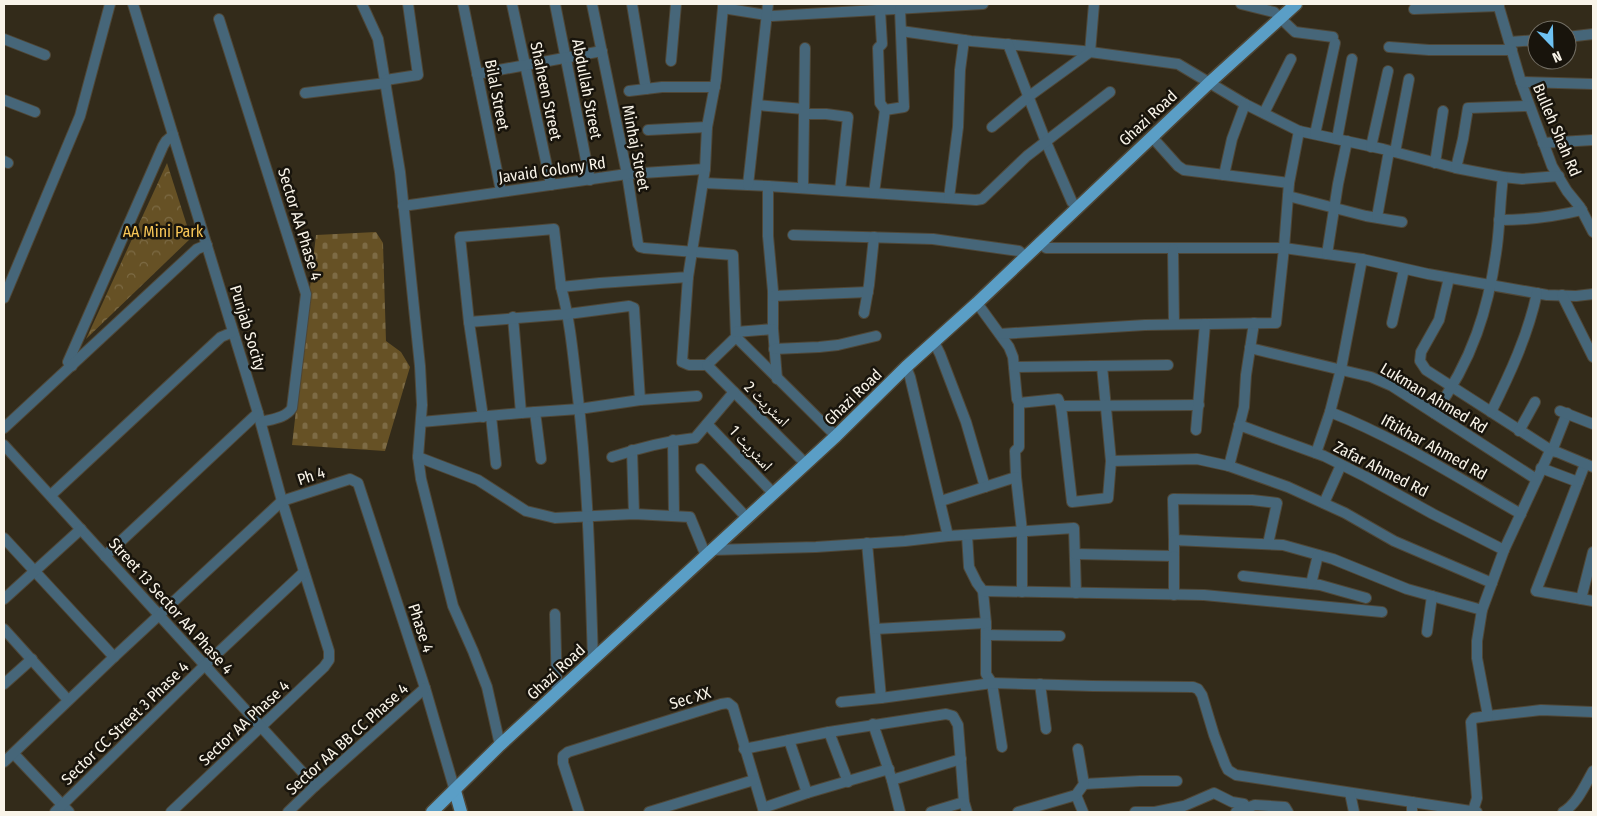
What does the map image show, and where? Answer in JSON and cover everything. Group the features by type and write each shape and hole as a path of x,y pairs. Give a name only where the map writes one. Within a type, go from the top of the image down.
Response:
{"main road":[{"name":"Ghazi Road","path":"432,812 500,746 806,464 906,367 1296,4"},
{"path":"455,791 461,812"}],"street":[{"path":"4,298 80,116 110,4"},
{"name":"Punjab Socity","path":"133,4 260,418 282,501 329,651"},
{"path":"362,4 378,39 400,172 420,366 421,422 418,457 421,479 446,583 453,606 487,687 500,746"},
{"path":"305,93 418,76 408,4"},
{"name":"Bilal Street","path":"463,4 501,192"},
{"name":"Shaheen Street","path":"512,4 551,185"},
{"name":"Abdullah Street","path":"555,4 590,180"},
{"name":"Minhaj Street","path":"592,4 627,174 638,244 640,247 692,251"},
{"path":"632,4 646,89"},
{"path":"671,61 676,4"},
{"path":"748,185 768,4"},
{"path":"772,329 736,334 707,365 689,365 682,362 688,277 705,169 707,127 715,87 723,6 772,16 983,4"},
{"path":"992,127 1028,97 1090,52 1094,4"},
{"path":"1241,4 1274,12 1295,32 1334,40 1315,134"},
{"path":"1414,10 1499,5"},
{"name":"Bulleh Shah Rd","path":"1499,5 1521,82 1552,166 1567,191 1582,210 1593,232"},
{"path":"885,110 904,107 900,9"},
{"path":"874,193 885,110 880,103 878,48 882,44 880,10"},
{"name":"Sector AA Phase 4","path":"105,556 260,418 284,415 292,408 306,294 220,19"},
{"path":"901,31 964,40 1090,52 1178,64 1245,104 1299,131 1370,146 1456,168 1502,176 1522,179 1559,176"},
{"path":"1577,36 1593,34"},
{"path":"4,39 45,55"},
{"path":"949,198 957,135 960,70 964,40"},
{"path":"1390,47 1429,50 1511,46 1527,42"},
{"path":"1008,44 1046,142 1072,202 1077,207"},
{"path":"802,188 804,48"},
{"path":"477,74 602,50"},
{"path":"1264,113 1291,59"},
{"path":"1327,254 1352,59"},
{"path":"1370,146 1388,71"},
{"path":"1377,218 1409,79"},
{"path":"1521,82 1593,84"},
{"path":"629,91 662,87 715,87"},
{"path":"703,184 982,199 1027,156 1110,92"},
{"path":"4,100 35,112"},
{"path":"1224,175 1232,139 1245,104"},
{"path":"757,105 848,117 840,190"},
{"path":"1456,168 1468,108 1529,106"},
{"path":"1435,163 1443,111"},
{"path":"648,130 707,127"},
{"path":"1000,334 1145,324 1276,322 1289,183 1299,131"},
{"path":"72,366 68,362 163,146 169,137 173,135"},
{"path":"1152,137 1178,166 1184,170 1289,183"},
{"path":"1544,143 1593,140"},
{"name":"Javaid Colony Rd","path":"403,206 627,174 705,169"},
{"path":"1434,413 1452,386 1477,335 1491,285 1497,244 1502,176"},
{"path":"768,186 768,236 773,296 772,329 777,379"},
{"path":"1288,196 1377,218 1402,222"},
{"path":"1499,220 1528,220 1582,210"},
{"path":"496,464 469,322 460,237 554,229 561,287 568,314 579,409 588,515 593,660"},
{"path":"793,236 933,239 1020,250 1025,256"},
{"path":"864,313 874,237"},
{"path":"1040,242 1046,248 1284,248 1362,259 1449,278 1537,293 1576,296 1593,294"},
{"path":"4,428 197,249 207,245"},
{"path":"1173,248 1174,324"},
{"path":"692,251 733,255 736,334 777,379 836,436"},
{"path":"1316,453 1330,412 1341,369 1362,259"},
{"path":"1392,323 1404,269"},
{"path":"561,287 688,277"},
{"path":"1449,278 1439,320 1421,352 1420,361 1426,370 1519,431 1552,451 1589,465 1578,482 1536,591 1593,601"},
{"path":"773,296 868,292"},
{"path":"1491,412 1523,343 1537,293"},
{"path":"1562,295 1593,357"},
{"path":"976,303 1009,347 1013,358 1019,403 1019,447 1015,451 1022,531 1022,592"},
{"path":"469,322 568,314 629,306 634,308 640,400"},
{"path":"513,317 521,413"},
{"path":"1229,466 1244,407 1254,323"},
{"path":"1196,430 1205,324"},
{"path":"50,495 221,337 233,332"},
{"path":"774,349 828,346 876,336"},
{"path":"934,342 966,422 985,487"},
{"name":"Lukman Ahmed Rd","path":"1250,348 1371,377 1392,386 1536,479"},
{"path":"1014,367 1168,364"},
{"name":"اسٹریٹ 2","path":"707,365 806,464"},
{"path":"1019,403 1058,399 1061,406 1072,502 1108,498 1111,461 1102,366"},
{"path":"906,367 941,501 948,536"},
{"path":"612,457 673,440 694,438 734,392"},
{"path":"421,422 579,409 640,400 697,396"},
{"path":"1519,431 1535,402"},
{"path":"1061,406 1199,405"},
{"path":"535,412 541,459"},
{"name":"Iftikhar Ahmed Rd","path":"1330,412 1360,424 1401,445 1521,514"},
{"path":"1488,716 1477,658 1477,641 1482,610 1504,550 1541,468 1552,451 1564,412 1593,424"},
{"name":"اسٹریٹ 1","path":"707,424 773,494"},
{"name":"Zafar Ahmed Rd","path":"1239,425 1316,453 1504,550"},
{"path":"673,440 674,515"},
{"name":"Street 13 Sector AA Phase 4","path":"4,446 315,786"},
{"path":"632,450 634,514"},
{"path":"418,457 478,480 526,511 555,518 634,514 690,517 709,553 867,544 948,536 1074,528 1076,593"},
{"path":"1111,461 1197,459 1229,466 1288,487 1324,503 1394,541 1492,583"},
{"path":"1324,503 1341,465"},
{"path":"1541,468 1578,482"},
{"path":"700,469 747,518"},
{"path":"941,501 1016,477"},
{"name":"Ph 4","path":"282,501 350,479"},
{"name":"Phase 4","path":"350,479 358,483 425,688 455,791"},
{"path":"1174,595 1173,499 1252,500 1276,503 1268,544"},
{"path":"4,762 282,501"},
{"path":"4,599 81,529"},
{"path":"967,535 970,567 983,591 986,624 986,674 992,683 1002,747"},
{"path":"4,538 114,657"},
{"path":"1174,540 1284,545 1333,559 1407,589 1482,610"},
{"path":"867,544 881,698"},
{"path":"1581,599 1593,552"},
{"path":"1075,554 1174,556"},
{"path":"1311,584 1318,555"},
{"name":"Sector CC Street 3 Phase 4","path":"62,810 205,666 304,572"},
{"path":"1243,576 1311,584 1366,598"},
{"path":"983,591 1213,596 1382,612"},
{"path":"1427,632 1432,596"},
{"path":"555,614 556,694"},
{"path":"875,629 986,624"},
{"path":"4,629 68,700"},
{"path":"986,635 1060,636"},
{"name":"Sector AA Phase 4","path":"171,812 324,668 329,660 329,651"},
{"path":"4,684 32,659"},
{"path":"841,702 992,683 1184,686 1198,689 1202,695 1214,735 1228,770 1236,775 1350,792 1412,807 1475,812 1477,798 1471,722 1474,718 1541,710 1593,712"},
{"path":"1040,684 1046,728"},
{"name":"Sector AA BB CC Phase 4","path":"288,812 425,688"},
{"name":"Sec XX","path":"579,812 563,763 563,756 568,752 728,703 733,707 744,749 764,810"},
{"path":"744,749 873,724 946,714 953,716 958,725 964,802 967,812"},
{"path":"873,724 900,812"},
{"path":"829,732 848,782"},
{"path":"789,740 808,792"},
{"path":"1018,812 1076,795 1084,784 1078,749"},
{"path":"14,754 62,810"},
{"path":"764,810 808,792 961,759"},
{"path":"1563,812 1570,808 1593,771"},
{"path":"649,812 754,780"},
{"path":"1084,784 1177,781"},
{"path":"1350,792 1354,812"},
{"path":"1135,812 1155,812 1184,806 1214,793 1232,802 1244,804 1247,808"},
{"path":"1076,795 1083,812"},
{"path":"931,812 964,802"},
{"path":"1236,812 1255,805 1285,807 1288,812"}],"green space":[{"name":"AA Mini Park","path":"167,163 191,238 86,339"},
{"path":"376,232 383,243 386,341 401,352 410,367 385,451 292,445 316,235"}]}
